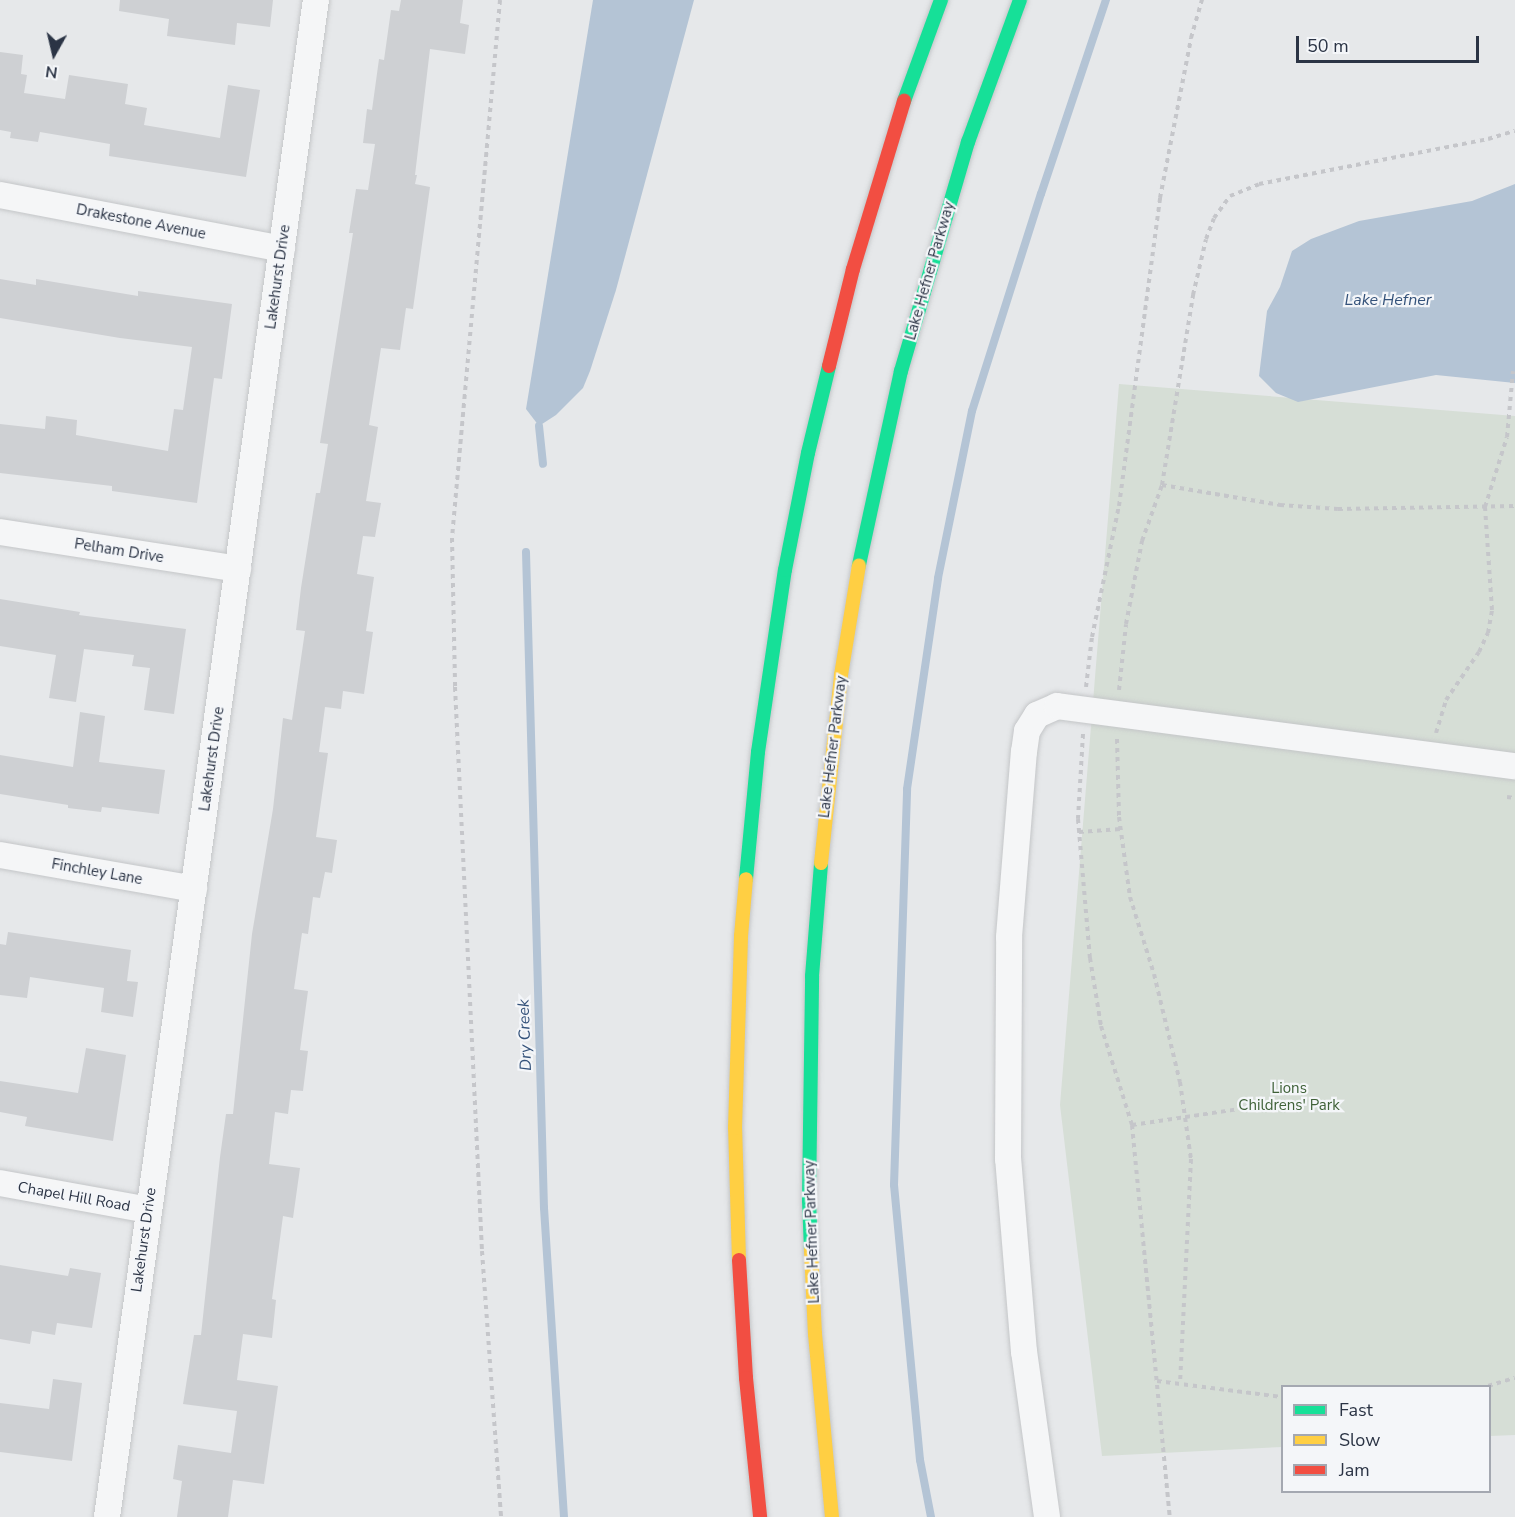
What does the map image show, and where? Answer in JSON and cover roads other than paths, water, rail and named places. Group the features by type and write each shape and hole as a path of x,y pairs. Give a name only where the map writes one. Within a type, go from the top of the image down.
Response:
{"highway":[{"path":"760,1517 746,1378 737,1229 735,1128 741,936 758,752 785,570 808,453 856,258 905,97 941,0"},
{"name":"Lake Hefner Parkway","path":"832,1517 815,1334 809,1200 812,976 828,783 841,675 859,566 901,371 968,142 1020,0"}],"street":[{"name":"Lakehurst Drive","path":"107,1517 316,0"},
{"name":"Drakestone Avenue","path":"0,195 282,249"},
{"name":"Pelham Drive","path":"0,532 238,569"},
{"path":"1047,1517 1024,1352 1008,1159 1009,937 1023,752 1027,731 1037,715 1057,706 1515,766"},
{"name":"Finchley Lane","path":"0,855 194,889"},
{"name":"Chapel Hill Road","path":"0,1183 148,1210"}],"water":[{"path":"593,0 694,0 616,290 590,371 583,388 556,415 539,426 526,409"},
{"name":"Lake Hefner","path":"1515,184 1515,383 1436,375 1298,402 1276,393 1259,376 1267,311 1280,287 1292,251 1311,239 1359,221 1472,201"}],"waterway":[{"path":"931,1517 920,1460 894,1185 907,789 938,578 972,411 1106,0"},
{"name":"Dry Creek","path":"539,426 543,464"},
{"name":"Dry Creek","path":"526,552 544,1208 564,1517"}],"park label":[{"name":"Lions Childrens' Park","path":"1289,1096"}]}
